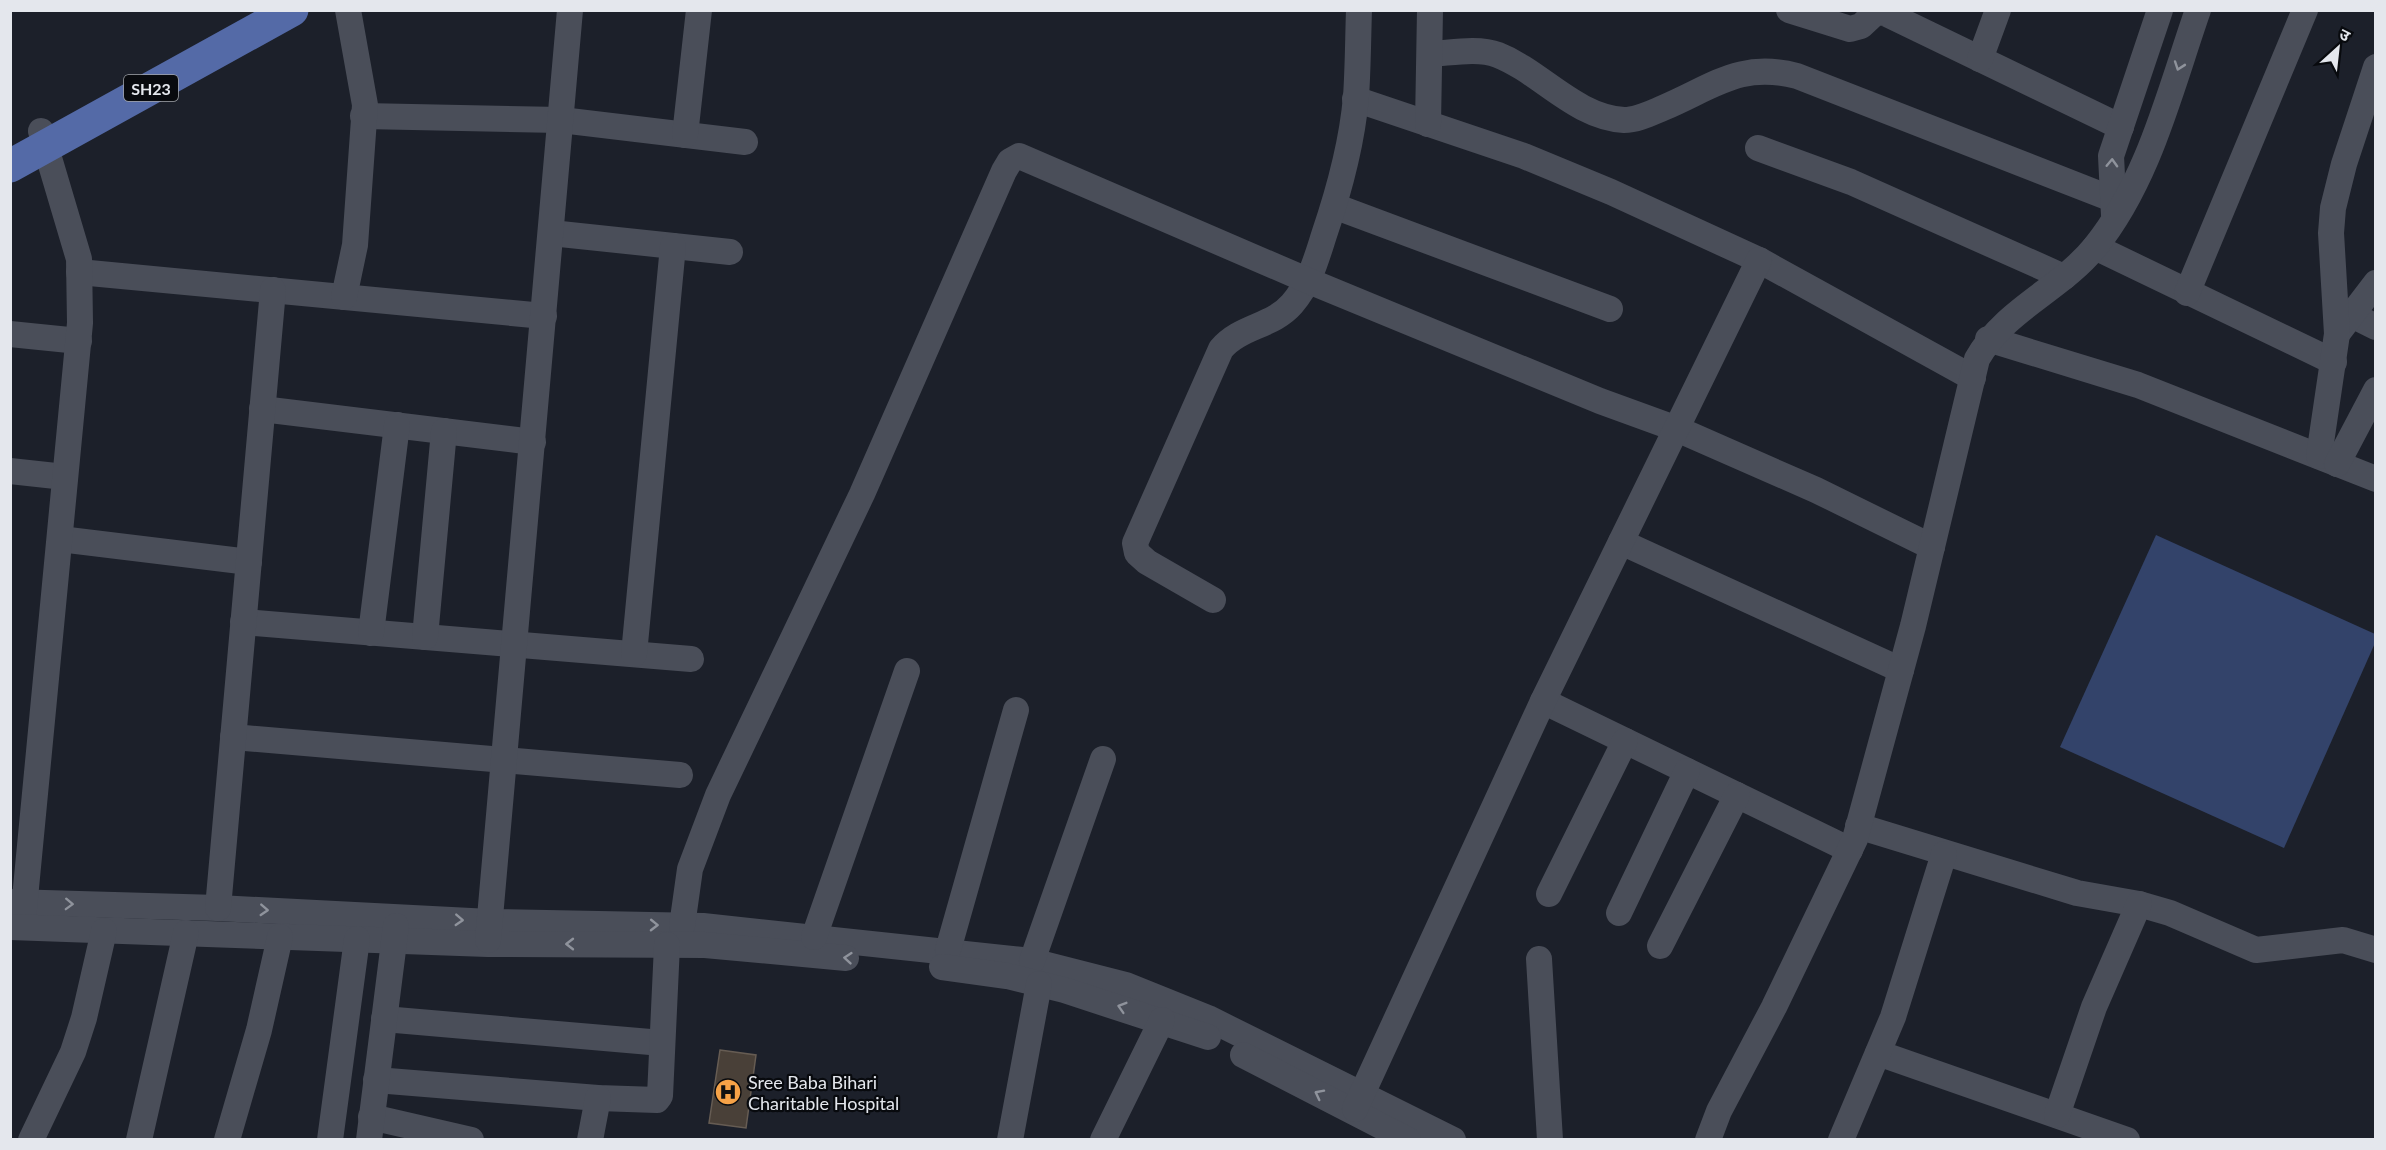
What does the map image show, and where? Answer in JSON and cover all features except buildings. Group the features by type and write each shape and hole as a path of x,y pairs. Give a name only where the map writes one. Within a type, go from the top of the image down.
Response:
{"main road":[{"name":"SH23","path":"10,166 43,139 259,10"},
{"name":"SH23","path":"10,147 43,139 292,10"}],"street":[{"path":"344,297 355,245 365,105 348,10"},
{"path":"489,933 570,10"},
{"path":"685,135 699,10"},
{"path":"1213,600 1148,562 1137,553 1135,543 1221,349 1236,334 1273,321 1284,312 1309,281 1334,206 1355,99 1359,10"},
{"path":"1428,124 1430,10"},
{"path":"1789,10 1850,29 1861,26 1876,12 1885,13 2121,127"},
{"path":"1980,59 1998,10"},
{"path":"2113,210 2111,156 2160,10"},
{"path":"1708,1140 1719,1111 1774,1007 1850,850 1901,670 1977,359 1988,339 2006,320 2064,277 2095,247 2113,210 2144,164 2198,10"},
{"path":"2187,293 2304,10"},
{"path":"1430,54 1482,51 1498,55 1577,104 1595,112 1625,120 1646,115 1737,74 1755,70 1774,70 1797,76 2113,210"},
{"path":"2328,460 2334,362 2344,324 2331,232 2333,208 2344,164 2376,67"},
{"path":"1355,99 1560,171 1759,260 1973,378"},
{"path":"363,116 561,120 745,142"},
{"path":"43,139 79,260 79,341 60,539 17,927 357,939 396,929"},
{"path":"1758,148 1851,182 2064,277"},
{"path":"376,1080 598,1098 657,1100 660,1096 662,1043 674,936 690,869 718,795 862,494 1010,161 1019,156 1309,281 1600,401 1677,429 1816,490 1932,547"},
{"path":"1334,206 1610,309"},
{"path":"551,233 730,252"},
{"path":"634,654 673,246"},
{"path":"2095,247 2334,362"},
{"path":"1358,1103 1543,701 1759,260"},
{"path":"79,272 544,316"},
{"path":"2344,324 2376,283"},
{"path":"218,908 273,290"},
{"path":"2344,324 2376,327"},
{"path":"10,334 79,341"},
{"path":"1988,339 2138,385 2376,478"},
{"path":"2328,460 2376,390"},
{"path":"262,409 533,442"},
{"path":"371,633 397,425"},
{"path":"425,637 444,431"},
{"path":"10,471 65,477"},
{"path":"60,539 249,562"},
{"path":"1621,542 1901,670"},
{"path":"243,622 691,659"},
{"path":"814,937 907,671"},
{"path":"1543,701 1850,850"},
{"path":"948,950 1016,710"},
{"path":"233,737 680,775"},
{"path":"1549,894 1625,741"},
{"path":"1010,1140 1035,973 1103,759"},
{"path":"1618,913 1687,771"},
{"path":"1660,946 1737,795"},
{"path":"1858,826 2077,893 2139,904 2170,913 2256,950 2343,940 2376,950"},
{"path":"1841,1140 1893,1017 1944,854"},
{"path":"18,902 218,908 396,929 489,933 814,937 948,950 1035,973 1199,1032 1358,1103 1453,1140"},
{"path":"2056,1115 2090,1016 2139,904"},
{"path":"396,929 370,1128 471,1140"},
{"path":"31,1140 73,1052 84,1018 104,931"},
{"path":"139,1140 186,933"},
{"path":"674,936 705,945 928,965 1007,976 1035,973 1126,985 1208,1018 1358,1103 1408,1140"},
{"path":"227,1140 260,1030 280,937"},
{"path":"330,1140 357,939"},
{"path":"1539,959 1550,1140"},
{"path":"384,1019 662,1043"},
{"path":"1103,1140 1162,1020"},
{"path":"1878,1053 2127,1140"},
{"path":"590,1140 598,1098"}],"water":[{"path":"2156,535 2375,634 2375,643 2284,848 2060,747"}],"place":[{"name":"Sree Baba Bihari Charitable Hospital","path":"728,1092"}]}
